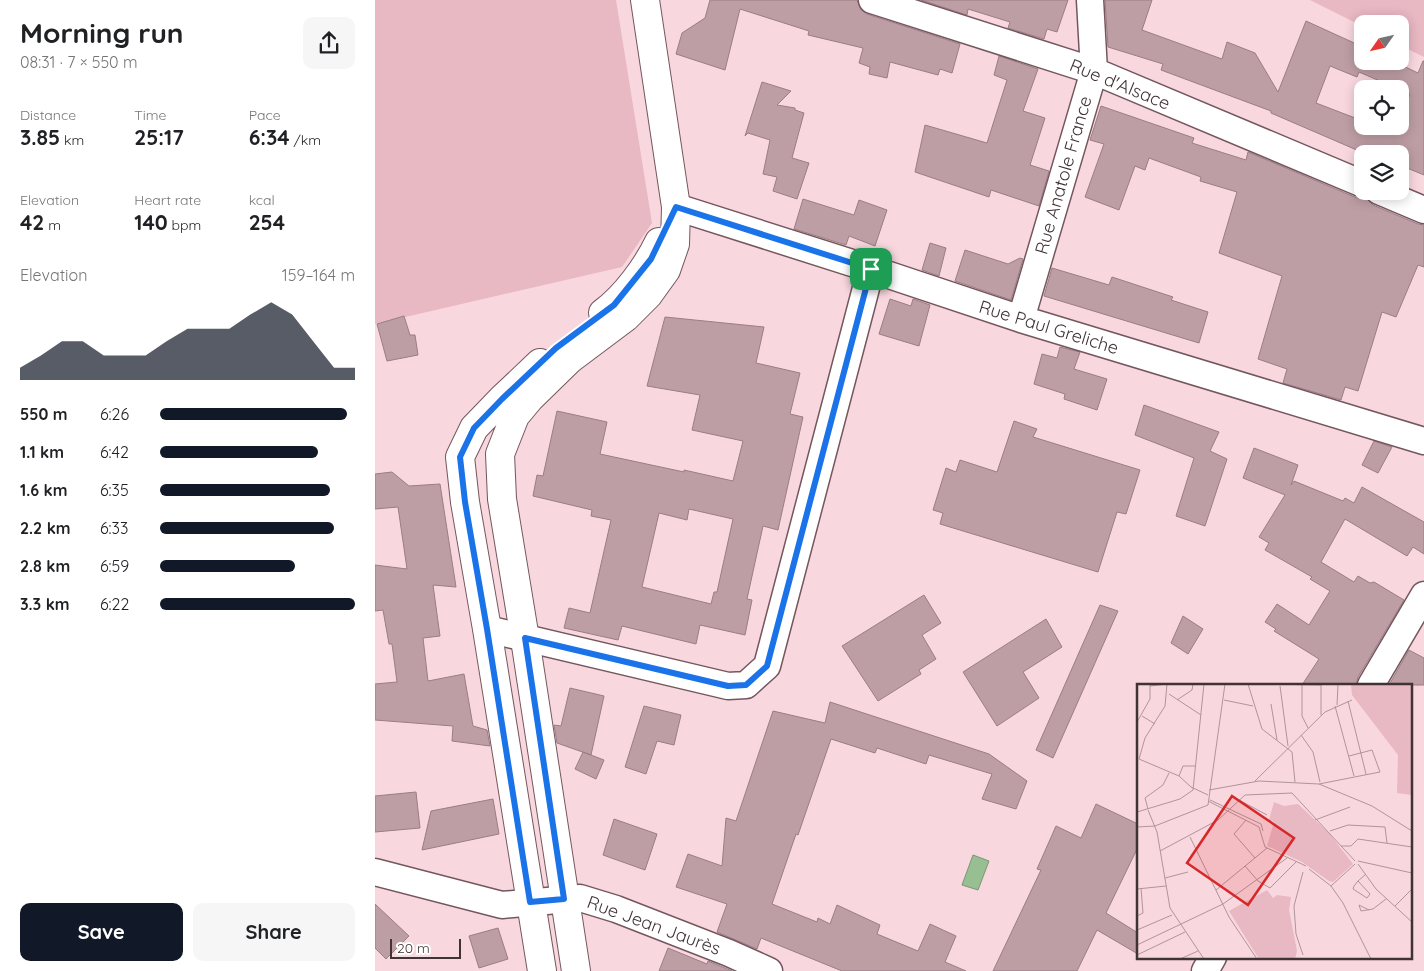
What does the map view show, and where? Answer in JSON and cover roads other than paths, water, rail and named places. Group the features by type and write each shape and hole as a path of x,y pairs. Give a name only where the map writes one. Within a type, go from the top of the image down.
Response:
{"street":[{"path":"575,971 502,499 500,454 515,416 530,398 570,359 626,317 648,294 665,270 675,244 676,207 645,0"},
{"name":"Rue d'Alsace","path":"872,0 1094,71 1354,180"},
{"name":"Rue Anatole France","path":"1021,319 1094,71 1090,0"},
{"path":"1400,200 1424,210"},
{"path":"542,971 465,502 460,457 474,428 502,399 556,348 614,305 651,259 676,207"},
{"name":"Rue Paul Greliche","path":"676,207 1021,319 1424,440"},
{"path":"487,629 728,686 746,685 767,666 871,269"},
{"path":"1372,684 1424,595"},
{"name":"Rue Jean Jaurès","path":"375,872 502,905 579,898 616,909 729,953 769,971"},
{"path":"1205,971 1212,958"}]}
